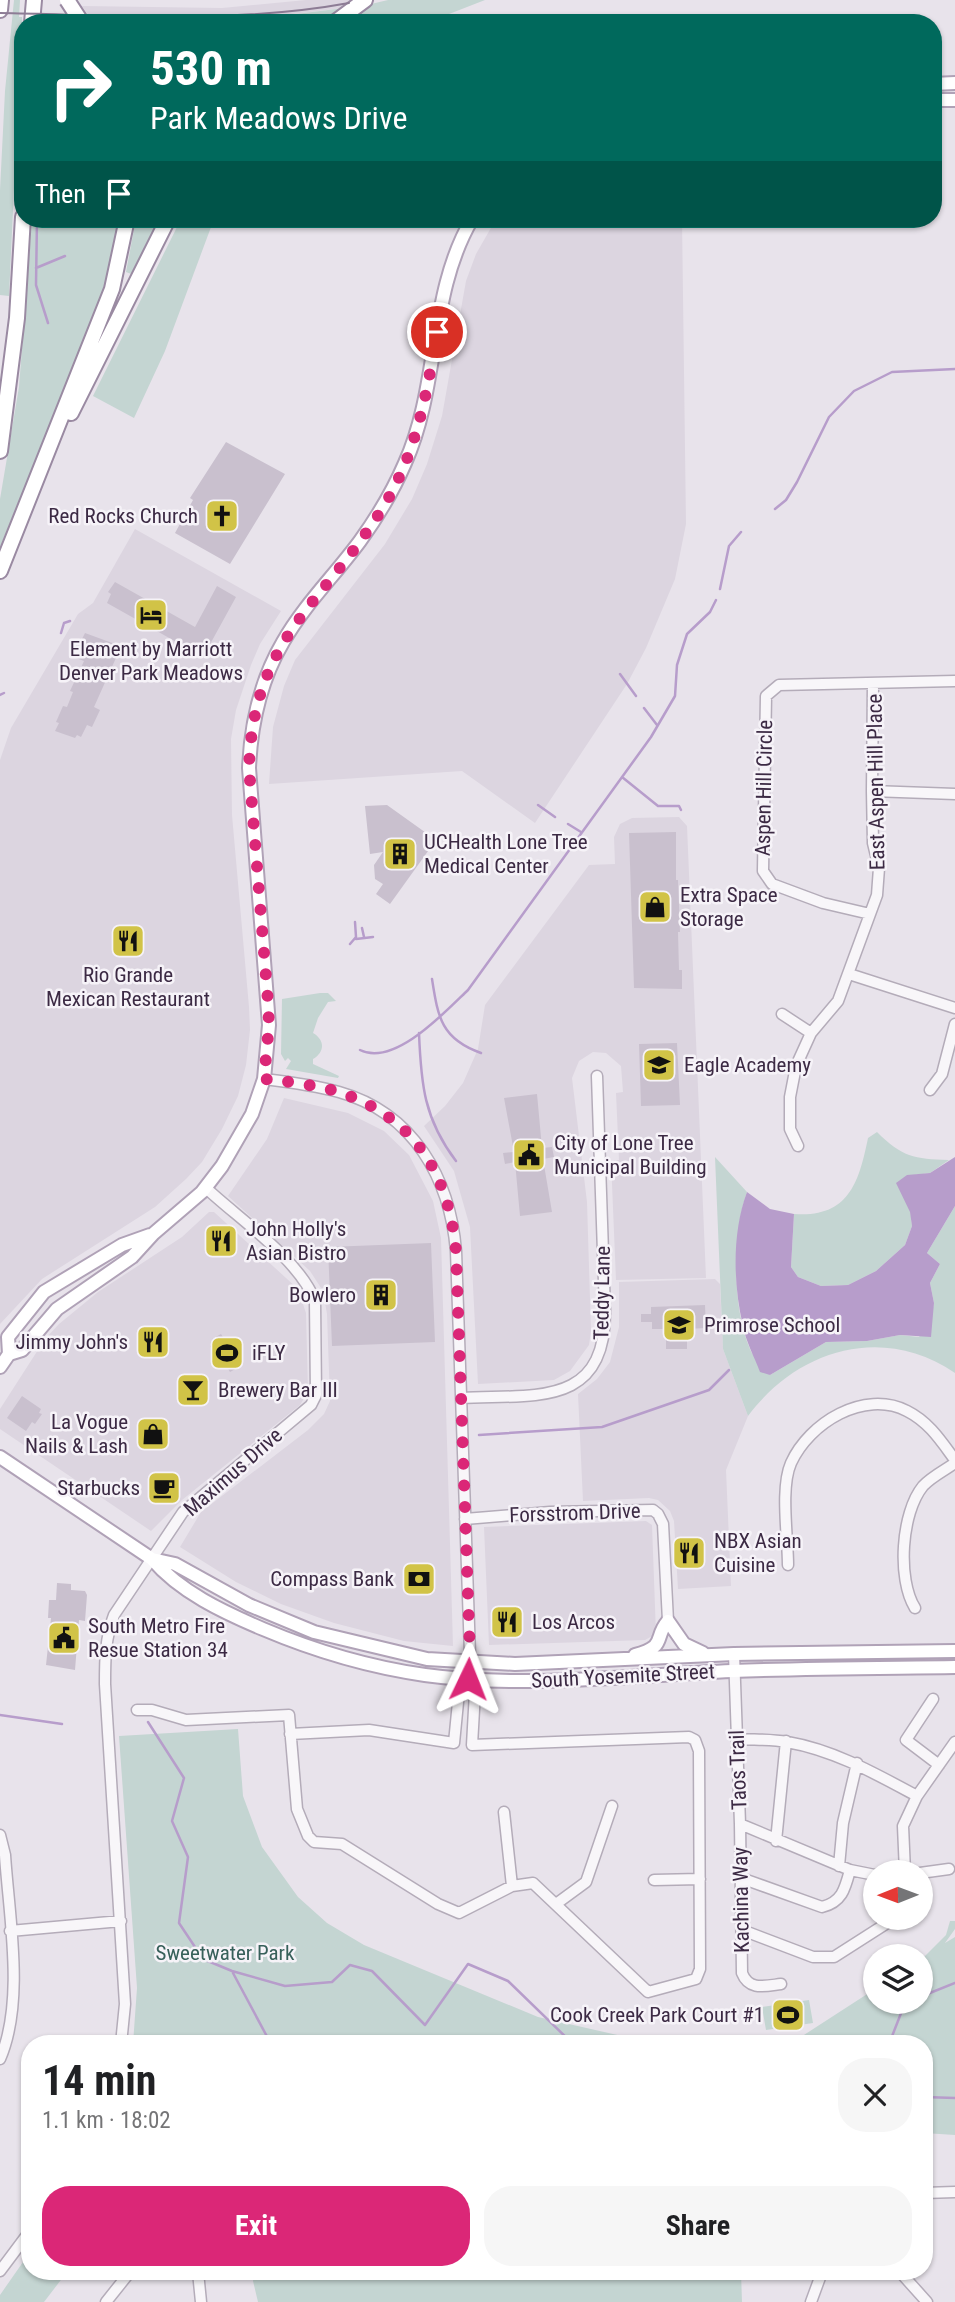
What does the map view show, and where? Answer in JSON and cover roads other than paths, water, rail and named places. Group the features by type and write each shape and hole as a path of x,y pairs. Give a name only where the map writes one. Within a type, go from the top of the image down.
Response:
{"highway":[{"path":"0,10 1,0"},
{"path":"346,14 365,0"},
{"path":"0,451 17,318 22,228"},
{"path":"0,571 115,281 125,228"},
{"path":"53,441 65,426 164,228"}],"main road":[{"path":"0,1367 9,1354 24,1346 57,1309 132,1257 153,1234 206,1188 239,1139 264,1079 269,1025 268,1002 249,768 250,737 256,708 267,674 283,641 376,518 407,460 426,399 452,261 468,228"},
{"path":"9,1354 8,1337 44,1292 122,1245 153,1234"},
{"path":"83,1289 89,1275 117,1256 122,1245"},
{"path":"24,1346 25,1336 72,1285 73,1275"},
{"name":"South Yosemite Street","path":"0,1457 152,1559 168,1577 204,1600 296,1643 384,1668 468,1679 540,1680 735,1671 955,1667"},
{"name":"South Yosemite Street","path":"152,1559 175,1564 249,1605 314,1632 388,1652 469,1663 515,1664 734,1654 955,1651"},
{"path":"614,1660 649,1651 660,1641 668,1621 684,1644 711,1655"}],"street":[{"name":"Aspen Hill Circle","path":"870,914 823,903 772,884 763,871 766,696 779,685 955,681"},
{"name":"East Aspen Hill Place","path":"798,1146 790,1129 790,1097 796,1066 811,1033 838,1001 877,895 879,868 873,843 872,791 873,683"},
{"path":"872,791 955,794"},
{"path":"849,974 955,1008"},
{"path":"782,1014 811,1033"},
{"path":"930,1090 942,1074 955,1024"},
{"name":"Teddy Lane","path":"461,1398 551,1394 566,1390 586,1374 600,1354 605,1336 597,1076"},
{"path":"264,1079 305,1084 347,1095 380,1112 401,1127 430,1161 449,1203 454,1224 466,1519 468,1679"},
{"name":"Maximus Drive","path":"122,2035 125,2004 105,1684 105,1645 114,1615 183,1513 196,1499 311,1405 316,1395 315,1301 310,1288 295,1269 206,1188"},
{"path":"788,1565 786,1489 790,1465 806,1437 822,1423 868,1405 906,1410 927,1424 955,1462 924,1485 905,1524 907,1594 915,1608"},
{"name":"Forsstrom Drive","path":"466,1519 550,1512 653,1510 663,1524 668,1621"},
{"name":"Taos Trail","path":"734,1654 740,1824 839,1866 863,1873"},
{"path":"138,1710 152,1710 186,1720 289,1715 290,1734 297,1809 308,1836 314,1842 342,1844 438,1904 459,1913 512,1886 533,1883 649,1992 696,1979 700,1969 700,1879 699,1752 695,1740 690,1737 566,1744 472,1745 475,1692 467,1686 459,1692 454,1743 369,1730 290,1734"},
{"path":"933,1699 906,1741 939,1765"},
{"path":"738,1739 786,1741 857,1763 917,1796"},
{"name":"Kachina Way","path":"776,1840 786,1741"},
{"path":"905,1860 904,1826 917,1796 955,1742"},
{"path":"839,1866 843,1823 857,1763"},
{"path":"556,1905 586,1882 611,1806"},
{"path":"504,1812 512,1886"},
{"name":"Kachina Way","path":"740,1824 742,1973 745,1981 753,1986 781,1984"},
{"path":"0,1835 5,1855 13,2003 9,2032 0,2059"},
{"path":"933,1871 949,1869"},
{"path":"741,1878 822,1907 831,1905 843,1895 850,1870"},
{"path":"654,1880 700,1879"},
{"path":"10,1931 121,1921"},
{"path":"741,1930 813,1957 834,1958 877,1930"},
{"path":"933,2193 955,2192"},
{"path":"0,2271 21,2243"},
{"path":"106,2302 124,2280"},
{"path":"199,2280 201,2302"},
{"path":"811,2302 819,2280"},
{"path":"907,2280 927,2302"}],"waterway":[{"path":"37,228 36,285 48,323"},
{"path":"36,268 65,256"},
{"path":"775,509 786,500 797,482 829,417 854,391 892,372 955,369"},
{"path":"720,589 729,546 741,532"},
{"path":"360,1050 373,1053 403,1045 432,1024 468,990 651,737 675,696 677,665 687,634 710,612 716,600"},
{"path":"61,633 64,623 70,621"},
{"path":"620,674 636,696"},
{"path":"0,695 4,693"},
{"path":"644,708 657,725"},
{"path":"622,777 658,806 679,806 681,810"},
{"path":"538,805 555,817"},
{"path":"568,824 581,832"},
{"path":"350,944 356,937 355,922"},
{"path":"362,928 364,937"},
{"path":"356,939 373,937"},
{"path":"432,979 444,1025 457,1041 481,1053"},
{"path":"419,1033 426,1100 437,1130 456,1161"},
{"path":"479,1435 602,1427 709,1390 729,1370"},
{"path":"0,1715 62,1724"},
{"path":"148,1722 184,1778 172,1821 188,1857 179,1923 203,1959 232,1971 285,1986 332,1982 350,1965 372,1971 425,2025 468,1964 508,1981 564,2035"},
{"path":"233,1973 266,2035"},
{"path":"933,1992 955,1983"},
{"path":"893,2035 901,2014"},
{"path":"933,2097 955,2098"}],"tram line":[{"path":"262,14 349,3"},
{"path":"0,13 44,14"}],"place":[{"name":"Red Rocks Church","path":"222,516"},
{"name":"Element by Marriott Denver Park Meadows","path":"151,615"},
{"name":"UCHealth Lone Tree Medical Center","path":"400,854"},
{"name":"Extra Space Storage","path":"655,907"},
{"name":"Rio Grande Mexican Restaurant","path":"128,941"},
{"name":"Eagle Academy","path":"659,1065"},
{"name":"City of Lone Tree Municipal Building","path":"529,1155"},
{"name":"John Holly's Asian Bistro","path":"221,1241"},
{"name":"Bowlero","path":"381,1295"},
{"name":"Primrose School","path":"679,1325"},
{"name":"Jimmy John's","path":"153,1342"},
{"name":"iFLY","path":"227,1353"},
{"name":"Brewery Bar III","path":"193,1390"},
{"name":"La Vogue Nails & Lash","path":"153,1434"},
{"name":"Starbucks","path":"164,1488"},
{"name":"NBX Asian Cuisine","path":"689,1553"},
{"name":"Compass Bank","path":"419,1579"},
{"name":"Los Arcos","path":"507,1622"},
{"name":"South Metro Fire Resue Station 34","path":"64,1638"},
{"name":"Cook Creek Park Court #1","path":"788,2015"}],"park label":[{"name":"Sweetwater Park","path":"225,1953"}]}
